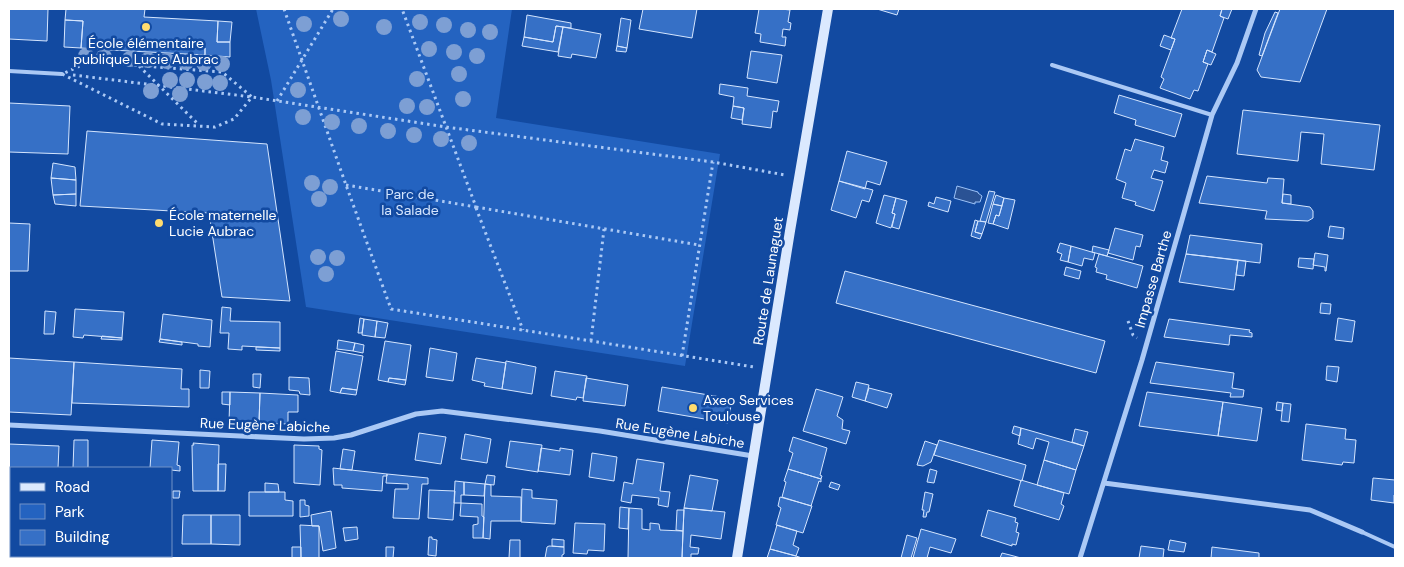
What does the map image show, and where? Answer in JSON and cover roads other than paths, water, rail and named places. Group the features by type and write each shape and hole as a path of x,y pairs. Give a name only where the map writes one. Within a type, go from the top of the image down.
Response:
{"main road":[{"name":"Route de Launaguet","path":"737,558 828,9"}],"street":[{"name":"Impasse Barthe","path":"1080,558 1142,360 1212,115 1237,63 1256,9"},
{"name":"Rue Eugène Labiche","path":"9,425 294,438 334,438 351,435 416,414 442,411 600,431 753,456"},
{"path":"1104,483 1310,510 1362,532"}],"lane":[{"path":"1052,65 1212,115"},
{"path":"9,70 62,74"},
{"path":"1362,532 1395,547"}],"place":[{"name":"École élémentaire publique Lucie Aubrac","path":"146,27"},
{"name":"École maternelle Lucie Aubrac","path":"159,223"},
{"name":"Axeo Services Toulouse","path":"693,408"}],"park label":[{"name":"Parc de la Salade","path":"410,202"}]}
